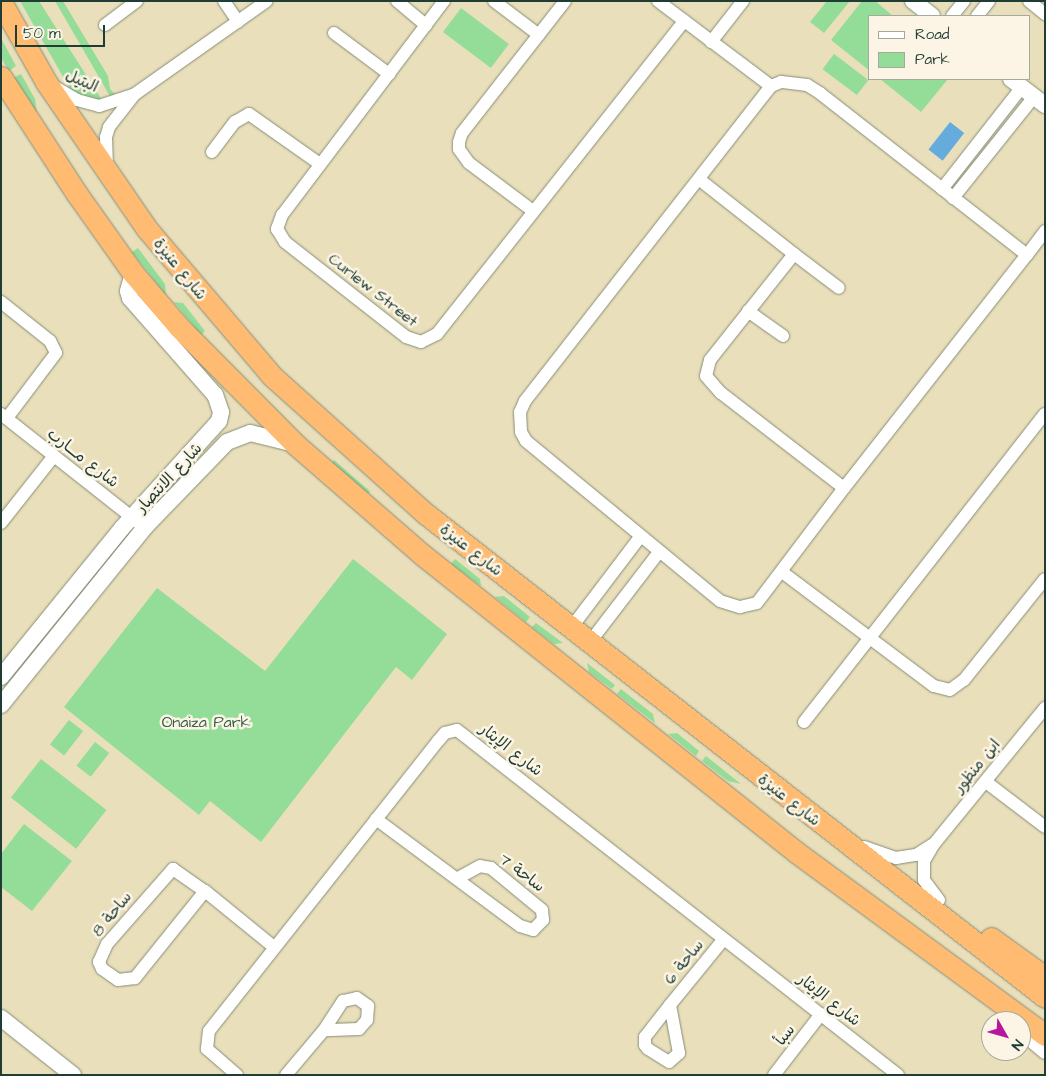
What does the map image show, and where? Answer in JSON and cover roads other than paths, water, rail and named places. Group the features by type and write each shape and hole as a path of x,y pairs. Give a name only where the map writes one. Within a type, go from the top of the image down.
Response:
{"highway":[{"name":"شارع عنيزة","path":"1,2 46,82 153,236 272,376 419,508 822,826 1045,997"},
{"name":"شارع عنيزة","path":"1,77 77,194 133,273 179,327 295,444 424,556 796,852 1045,1035"},
{"path":"822,826 864,847 1045,977"}],"street":[{"path":"105,25 137,1"},
{"path":"224,1 238,22"},
{"name":"البتيل","path":"46,82 77,100 99,106 135,94 238,22 253,5 267,1"},
{"path":"397,1 426,25"},
{"path":"494,1 539,35"},
{"path":"533,211 469,162 459,150 459,142 462,134 565,1"},
{"path":"658,1 771,86"},
{"path":"711,42 743,1"},
{"path":"913,1 931,15"},
{"path":"953,15 964,1"},
{"path":"978,15 989,1"},
{"path":"1029,1 1045,14"},
{"name":"Curlew Street","path":"442,2 278,222 279,236 414,341 428,340 437,334 684,21"},
{"path":"334,33 389,74"},
{"path":"1027,255 807,85 780,82 771,86 700,180 525,401 520,412 520,427 526,441 720,602 732,607 757,603 844,488 1027,255 1045,231"},
{"path":"942,188 1028,92"},
{"path":"953,198 1028,92"},
{"name":"البتيل","path":"107,172 106,145 109,127 135,94"},
{"path":"212,152 235,122 249,114 320,164"},
{"path":"700,180 839,288"},
{"path":"794,254 710,360 706,376 721,393 844,488"},
{"name":"شارع الانتصار","path":"1,705 139,523 214,430 221,412 215,395 136,307 128,291 133,273"},
{"path":"1,302 50,341 56,353 4,416"},
{"path":"748,311 783,336"},
{"path":"804,722 1045,414"},
{"name":"شارع مـــارب","path":"4,416 139,523"},
{"name":"شارع الانتصار","path":"1,677 139,523 233,438 250,433 295,444"},
{"path":"1,523 54,456"},
{"path":"571,628 640,537"},
{"path":"590,642 659,552"},
{"path":"782,572 934,686 950,690 964,680 1042,587"},
{"path":"603,587 621,601"},
{"name":"ابن منظور","path":"939,900 924,880 922,868 934,844 1045,708"},
{"name":"شارع الإيثار","path":"237,1075 207,1048 206,1036 274,947 438,741 445,733 457,730 723,940 898,1075"},
{"path":"986,782 1045,827"},
{"name":"ساحة 7","path":"376,819 457,879 526,930 533,930 543,920 544,914 537,904 491,868 480,866 457,879"},
{"name":"ابن منظور","path":"864,847 896,858 916,855 934,844"},
{"name":"ساحة 8","path":"205,892 135,978 118,980 102,969 99,962 107,944 169,871 176,870 205,892 274,947"},
{"name":"ساحة 6","path":"670,1005 723,940"},
{"path":"990,994 1003,1011"},
{"name":"سبأ","path":"774,1075 821,1014"},
{"path":"1,1018 73,1075"},
{"path":"1,1028 60,1075"},
{"path":"286,1075 324,1030"},
{"path":"1031,1041 1045,1053"}],"water":[{"path":"950,122 964,133 943,161 928,150"}],"park label":[{"name":"Onaiza Park","path":"206,722"}]}
